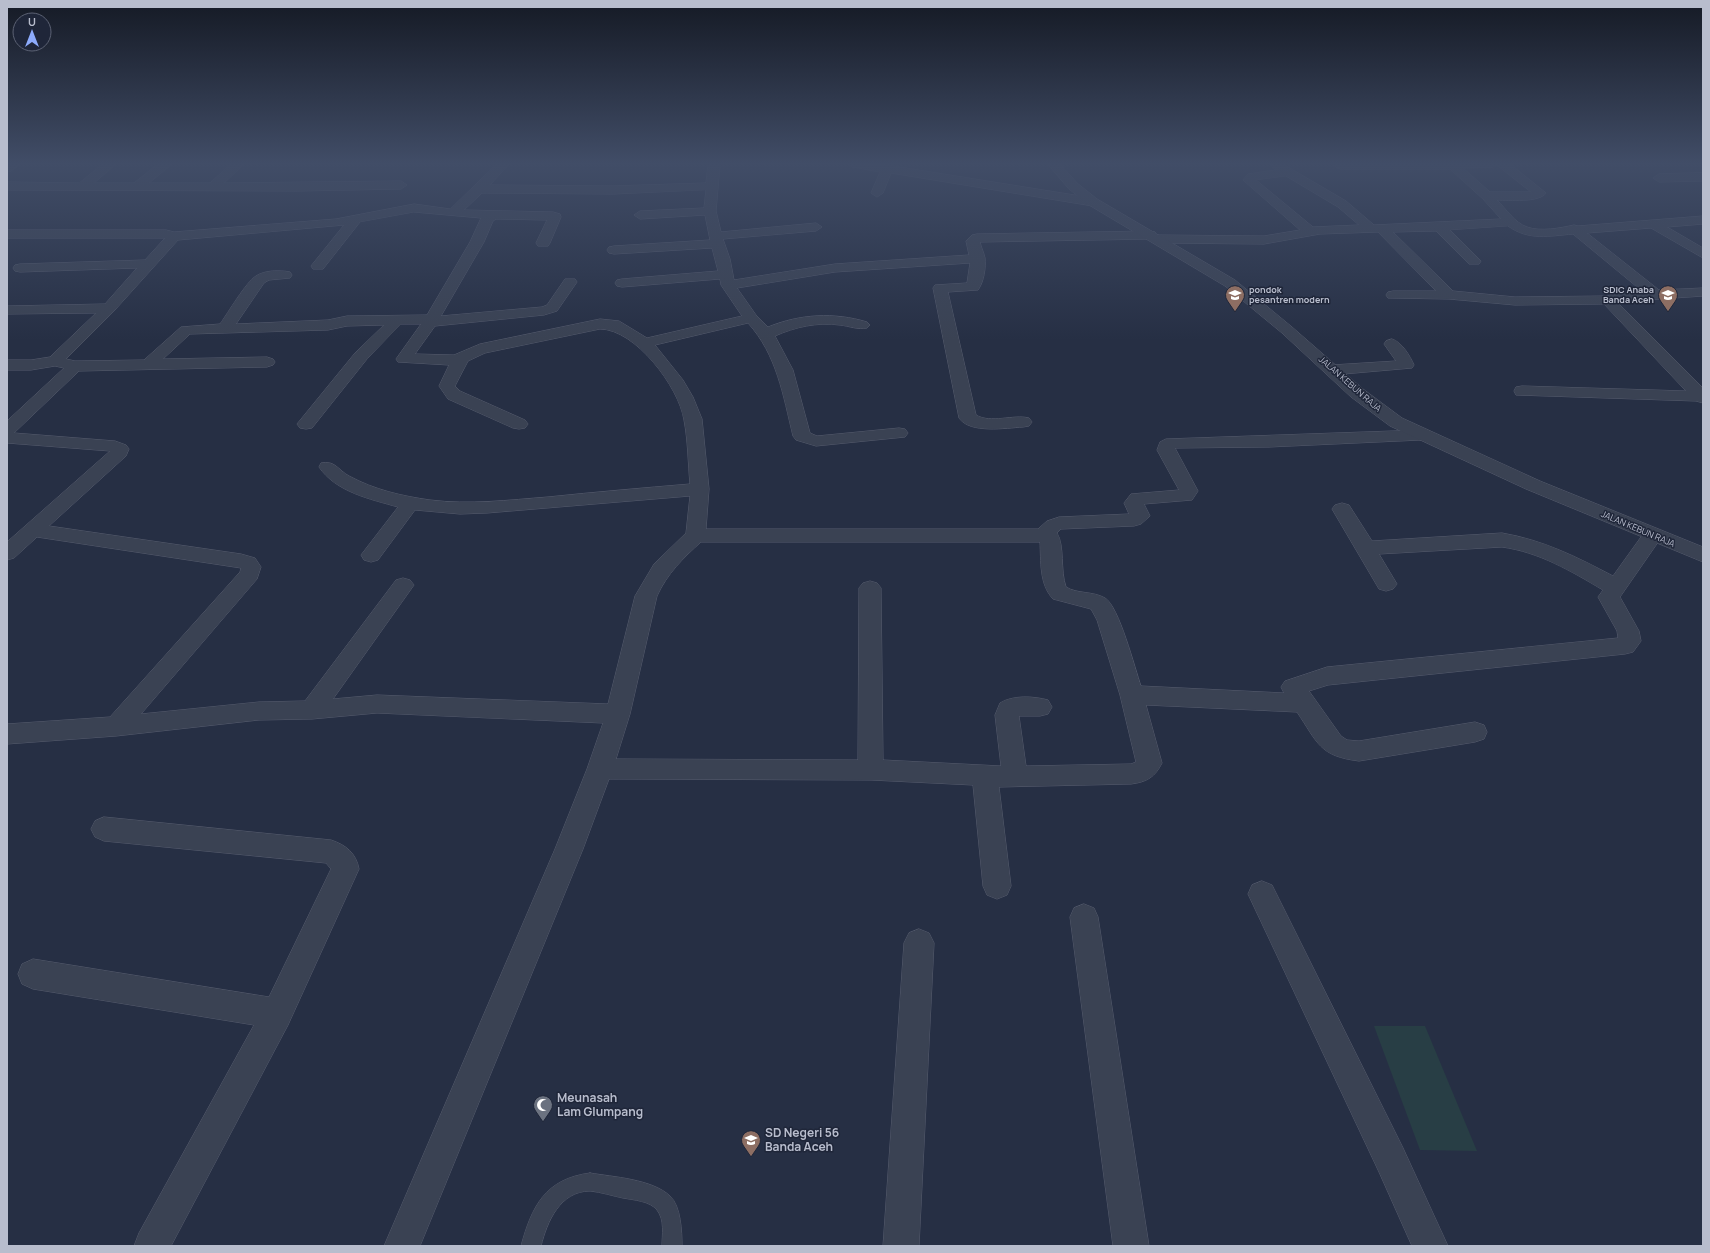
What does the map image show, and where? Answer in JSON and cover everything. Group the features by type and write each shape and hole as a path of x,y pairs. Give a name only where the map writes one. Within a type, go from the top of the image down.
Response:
{"street":[{"path":"7,234 159,234 174,236 279,229 340,222"},
{"path":"318,266 353,222"},
{"path":"486,222 467,260 430,322 405,356 404,360 456,360 480,349 600,324 614,324 645,343 675,380 685,397 693,419 700,489 696,535"},
{"path":"543,243 552,222"},
{"path":"712,222 727,280 751,318 766,334 785,370 802,436 816,441 899,433"},
{"name":"JALAN KEBUN RAJA","path":"1128,222 1230,283 1287,330 1373,406 1396,422 1421,435 1703,555"},
{"path":"1299,222 1309,231"},
{"path":"1368,222 1449,295"},
{"path":"1023,422 977,422 972,421 966,414 939,288 973,287 976,281 978,258 973,241 977,238 1153,237 1264,240 1284,238 1309,231 1439,227 1504,222"},
{"path":"1512,222 1524,231 1531,233 1672,222"},
{"path":"1653,224 1703,254"},
{"path":"614,250 716,240 816,227"},
{"path":"1439,227 1474,261"},
{"path":"1574,229 1656,294"},
{"path":"55,361 110,308 174,236"},
{"path":"622,283 727,280 835,268 978,258"},
{"path":"20,268 148,264"},
{"path":"225,328 259,280 266,276 285,275"},
{"path":"148,366 184,331 225,328 328,325 347,322 397,320 425,319 430,322 549,310 570,282"},
{"path":"1393,295 1449,295 1497,301 1609,300 1618,296 1703,292"},
{"path":"1609,300 1613,307 1699,391"},
{"path":"7,310 110,308"},
{"path":"645,343 751,318"},
{"path":"306,424 361,356 397,320"},
{"path":"766,334 781,326 819,321 844,320 862,325"},
{"path":"1332,370 1406,365 1392,344"},
{"path":"456,360 460,360 448,382 448,386 454,395 518,424"},
{"path":"7,365 31,365 55,361 76,366 148,366 267,362"},
{"path":"7,430 76,366"},
{"path":"1522,391 1699,391"},
{"path":"1044,534 1054,525 1059,523 1134,520 1140,516 1134,503 1138,498 1185,496 1189,491 1166,450 1166,446 1172,443 1269,442 1421,435"},
{"path":"7,438 106,445 115,446 120,449 119,454 7,553"},
{"path":"328,468 332,475 390,499 410,504 455,507 511,506 700,489"},
{"path":"371,555 410,504"},
{"path":"1342,508 1386,584"},
{"path":"33,530 241,561 248,563 252,567 250,574 116,726"},
{"path":"402,1246 569,849 600,769 618,714 641,612 653,579 663,565 696,535 840,536 1044,534 1050,538 1053,577 1057,591 1061,594 1091,600 1099,604 1108,620 1132,695 1148,763 1143,770 1132,774 1015,777 871,770 600,769"},
{"path":"1475,732 1350,751 1342,749 1332,743 1293,687 1327,676 1625,646 1630,641 1628,631 1609,596 1653,535"},
{"path":"1366,548 1496,540 1516,541 1545,550 1615,587"},
{"path":"312,710 403,585"},
{"path":"870,588 871,770"},
{"path":"1132,695 1305,703"},
{"path":"7,734 116,726 259,711 312,710 377,704 618,714"},
{"path":"1015,777 1007,715 1008,710 1013,707 1040,707"},
{"path":"985,776 997,886"},
{"path":"104,829 331,852 340,858 345,869 277,1014 152,1246"},
{"path":"1262,894 1391,1160 1430,1246"},
{"path":"1084,918 1131,1246"},
{"path":"901,1246 919,943"},
{"path":"33,974 277,1014"}],"lane":[{"path":"531,1246 537,1224 546,1207 556,1195 577,1184 590,1182 647,1193 664,1203 672,1222 672,1246"}],"shaded area":[{"path":"1374,1026 1425,1026 1477,1151 1420,1150"}],"place":[{"name":"pondok pesantren modern","path":"1235,312"},
{"name":"SDIC Anaba Banda Aceh","path":"1668,312"},
{"name":"Meunasah Lam Glumpang","path":"543,1122"},
{"name":"SD Negeri 56 Banda Aceh","path":"751,1157"}]}
